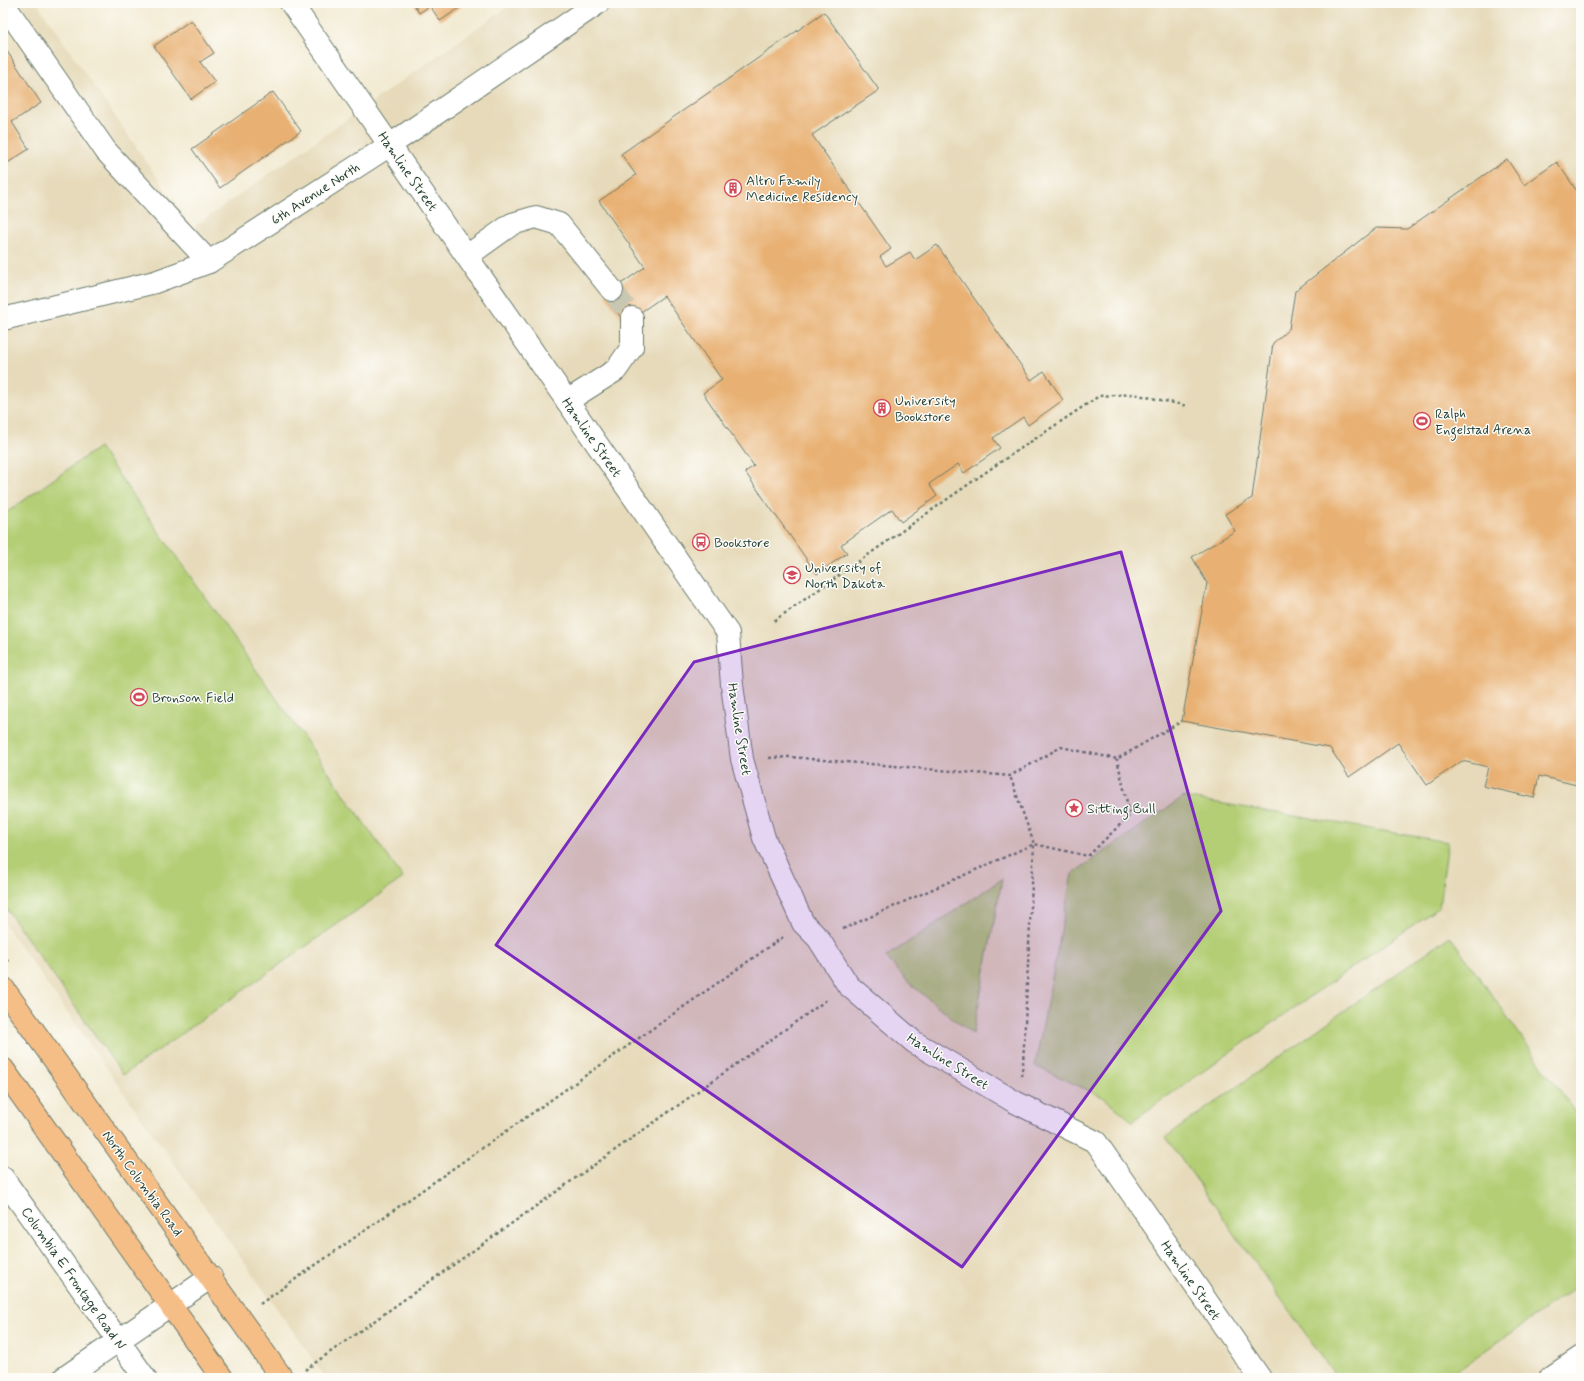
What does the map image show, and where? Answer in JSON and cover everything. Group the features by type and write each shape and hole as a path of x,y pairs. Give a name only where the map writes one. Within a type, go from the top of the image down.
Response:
{"main road":[{"name":"North Columbia Road","path":"3,988 210,1277 292,1375"},
{"path":"3,1070 222,1378"}],"street":[{"path":"4,3 106,151 209,262"},
{"name":"Hamline Street","path":"291,3 728,633 732,685 742,759 764,838 811,930 848,985 914,1042 1015,1102 1096,1142 1260,1378"},
{"name":"6th Avenue North","path":"3,319 155,282 209,262 390,145 598,3"},
{"path":"467,256 512,224 536,217 559,224 612,290"},
{"path":"567,401 616,370 632,347 632,318"},
{"name":"Columbia E Frontage Road N","path":"3,1178 145,1378"},
{"path":"64,1378 210,1277"},
{"path":"1550,1378 1581,1357"}],"path":[{"path":"774,621 996,465 1099,396 1134,394 1187,406"},
{"path":"742,759 789,757 1010,776 1061,747 1117,759 1182,721"},
{"path":"254,1308 811,930 861,922 1034,844 1088,856 1130,815 1117,759"},
{"path":"1010,776 1034,844 1023,1064 1015,1102"},
{"path":"292,1375 848,985"}],"highlighted area":[{"path":"1121,552 1221,911 962,1267 496,945 694,662"}],"shaded area":[{"name":"University of North Dakota","path":"3,3 42,3 39,6 192,228 513,3 1581,3 1581,1378 326,1378 3,922"}],"green space":[{"name":"Bronson Field","path":"99,447 403,878 123,1075 3,904 3,515"},
{"path":"1183,797 1448,842 1439,907 1132,1121 1103,1097 1035,1066 1072,874"},
{"path":"1002,879 973,1034 910,984 886,957"},
{"path":"1450,936 1581,1121 1581,1284 1447,1378 1337,1378 1166,1137"}],"building":[{"path":"413,3 461,3 462,6 440,21 430,6 419,13"},
{"path":"824,12 879,90 812,135 891,249 880,257 886,266 910,252 915,260 937,245 1031,380 1044,371 1063,400 1028,425 1023,417 993,438 1000,448 964,473 958,464 929,484 937,496 901,522 892,509 841,545 847,553 817,574 745,472 754,466 703,393 722,380 664,296 625,323 605,295 645,267 599,201 636,175 621,154"},
{"path":"191,20 214,53 200,62 215,82 191,99 154,46"},
{"path":"3,45 41,103 12,122 29,149 3,166"},
{"path":"273,92 301,131 220,188 192,149"},
{"name":"Ralph Engelstad Arena","path":"1507,159 1524,185 1557,162 1581,197 1581,786 1539,776 1534,798 1483,786 1488,767 1462,761 1427,785 1398,743 1349,777 1330,748 1182,721 1207,583 1192,557 1235,531 1225,514 1252,498 1273,343 1289,329 1295,291 1376,228 1407,229"}],"tunnel":[{"path":"612,290 632,318"}],"place":[{"name":"Altru Family Medicine Residency","path":"733,188"},
{"name":"University Bookstore","path":"882,408"},
{"name":"Ralph Engelstad Arena","path":"1422,421"},
{"name":"Bookstore","path":"701,542"},
{"name":"University of North Dakota","path":"792,575"},
{"name":"Bronson Field","path":"139,697"},
{"name":"Sitting Bull","path":"1074,808"}]}
